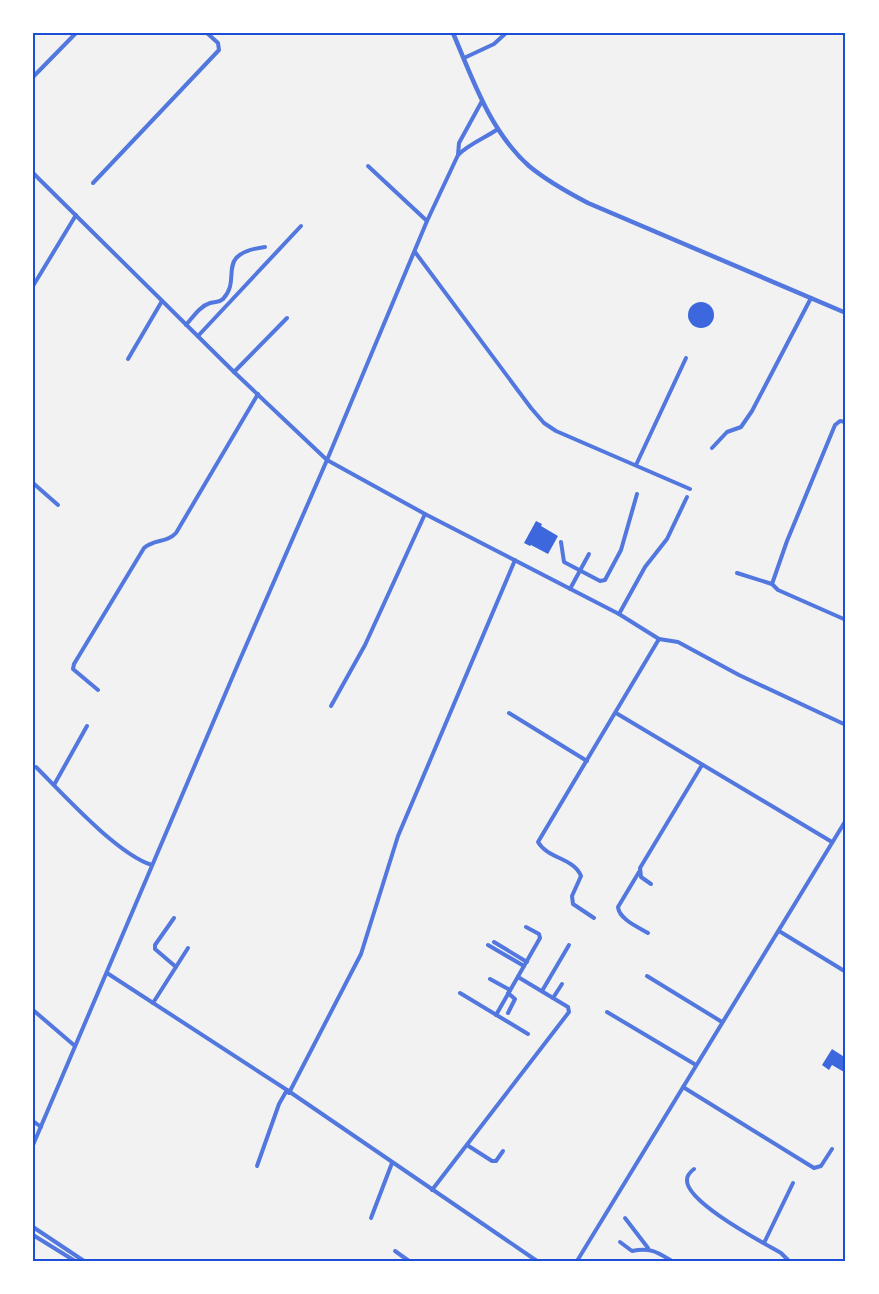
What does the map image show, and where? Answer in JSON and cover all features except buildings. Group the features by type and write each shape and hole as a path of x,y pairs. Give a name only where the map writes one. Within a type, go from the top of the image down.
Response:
{"street":[{"path":"33,78 76,33"},
{"path":"93,183 218,52 220,47 218,43 207,33"},
{"path":"453,33 482,101 498,129 514,151 548,180 574,195 846,313"},
{"path":"464,58 494,44 506,33"},
{"path":"33,1145 276,574 327,460 414,251 458,155 459,143 482,101"},
{"path":"458,155 467,147 478,143 498,129"},
{"path":"368,166 427,221"},
{"path":"33,173 234,372 327,460 425,514 619,614 659,639 678,642 739,675 846,725"},
{"path":"33,286 76,215"},
{"path":"198,336 301,226"},
{"path":"186,325 199,310 210,303 220,302 226,296 232,264 237,257 247,250 265,247"},
{"path":"414,251 544,423 566,436 690,489"},
{"path":"712,448 727,432 741,427 752,411 812,298"},
{"path":"128,359 162,301"},
{"path":"234,372 287,318"},
{"path":"636,465 686,358"},
{"path":"98,690 73,669 74,664 144,548 170,538 176,533 258,394"},
{"path":"772,585 787,541 835,425 840,421 846,422"},
{"path":"33,483 58,505"},
{"path":"561,542 564,562 600,581 604,579 621,550 637,494"},
{"path":"619,614 645,567 667,539 687,497"},
{"path":"332,705 365,645 425,514"},
{"path":"570,589 589,554"},
{"path":"257,1166 279,1104 362,954 398,837 515,560"},
{"path":"737,573 772,585 778,590 846,620"},
{"path":"594,918 573,904 572,896 581,876 577,869 543,850 538,842 659,639"},
{"path":"509,713 587,762"},
{"path":"616,713 832,842"},
{"path":"54,784 87,726"},
{"path":"648,933 621,915 618,909 702,765"},
{"path":"36,767 131,856 152,865"},
{"path":"577,1261 846,820"},
{"path":"639,871 641,877 651,884"},
{"path":"174,918 155,945 155,949 176,967"},
{"path":"496,1015 540,936 525,927"},
{"path":"779,931 846,972"},
{"path":"494,942 525,964"},
{"path":"488,945 525,964"},
{"path":"542,991 569,945"},
{"path":"153,1003 188,948"},
{"path":"107,973 288,1091 537,1261"},
{"path":"647,976 722,1022"},
{"path":"432,1190 569,1012 568,1007 518,977"},
{"path":"490,979 509,991 515,999 508,1013"},
{"path":"554,998 562,984"},
{"path":"460,993 528,1034"},
{"path":"33,1010 75,1046"},
{"path":"607,1012 696,1065"},
{"path":"683,1088 814,1168 821,1166 832,1149"},
{"path":"33,1120 41,1127"},
{"path":"467,1144 492,1161 496,1161 502,1151"},
{"path":"371,1218 392,1163"},
{"path":"694,1168 687,1177 687,1182 706,1206 781,1253 789,1261"},
{"path":"764,1242 793,1183"},
{"path":"625,1218 640,1235 648,1249"},
{"path":"33,1227 84,1261"},
{"path":"33,1235 75,1261"},
{"path":"620,1242 632,1251 648,1249 672,1261"},
{"path":"395,1251 409,1261"}]}
